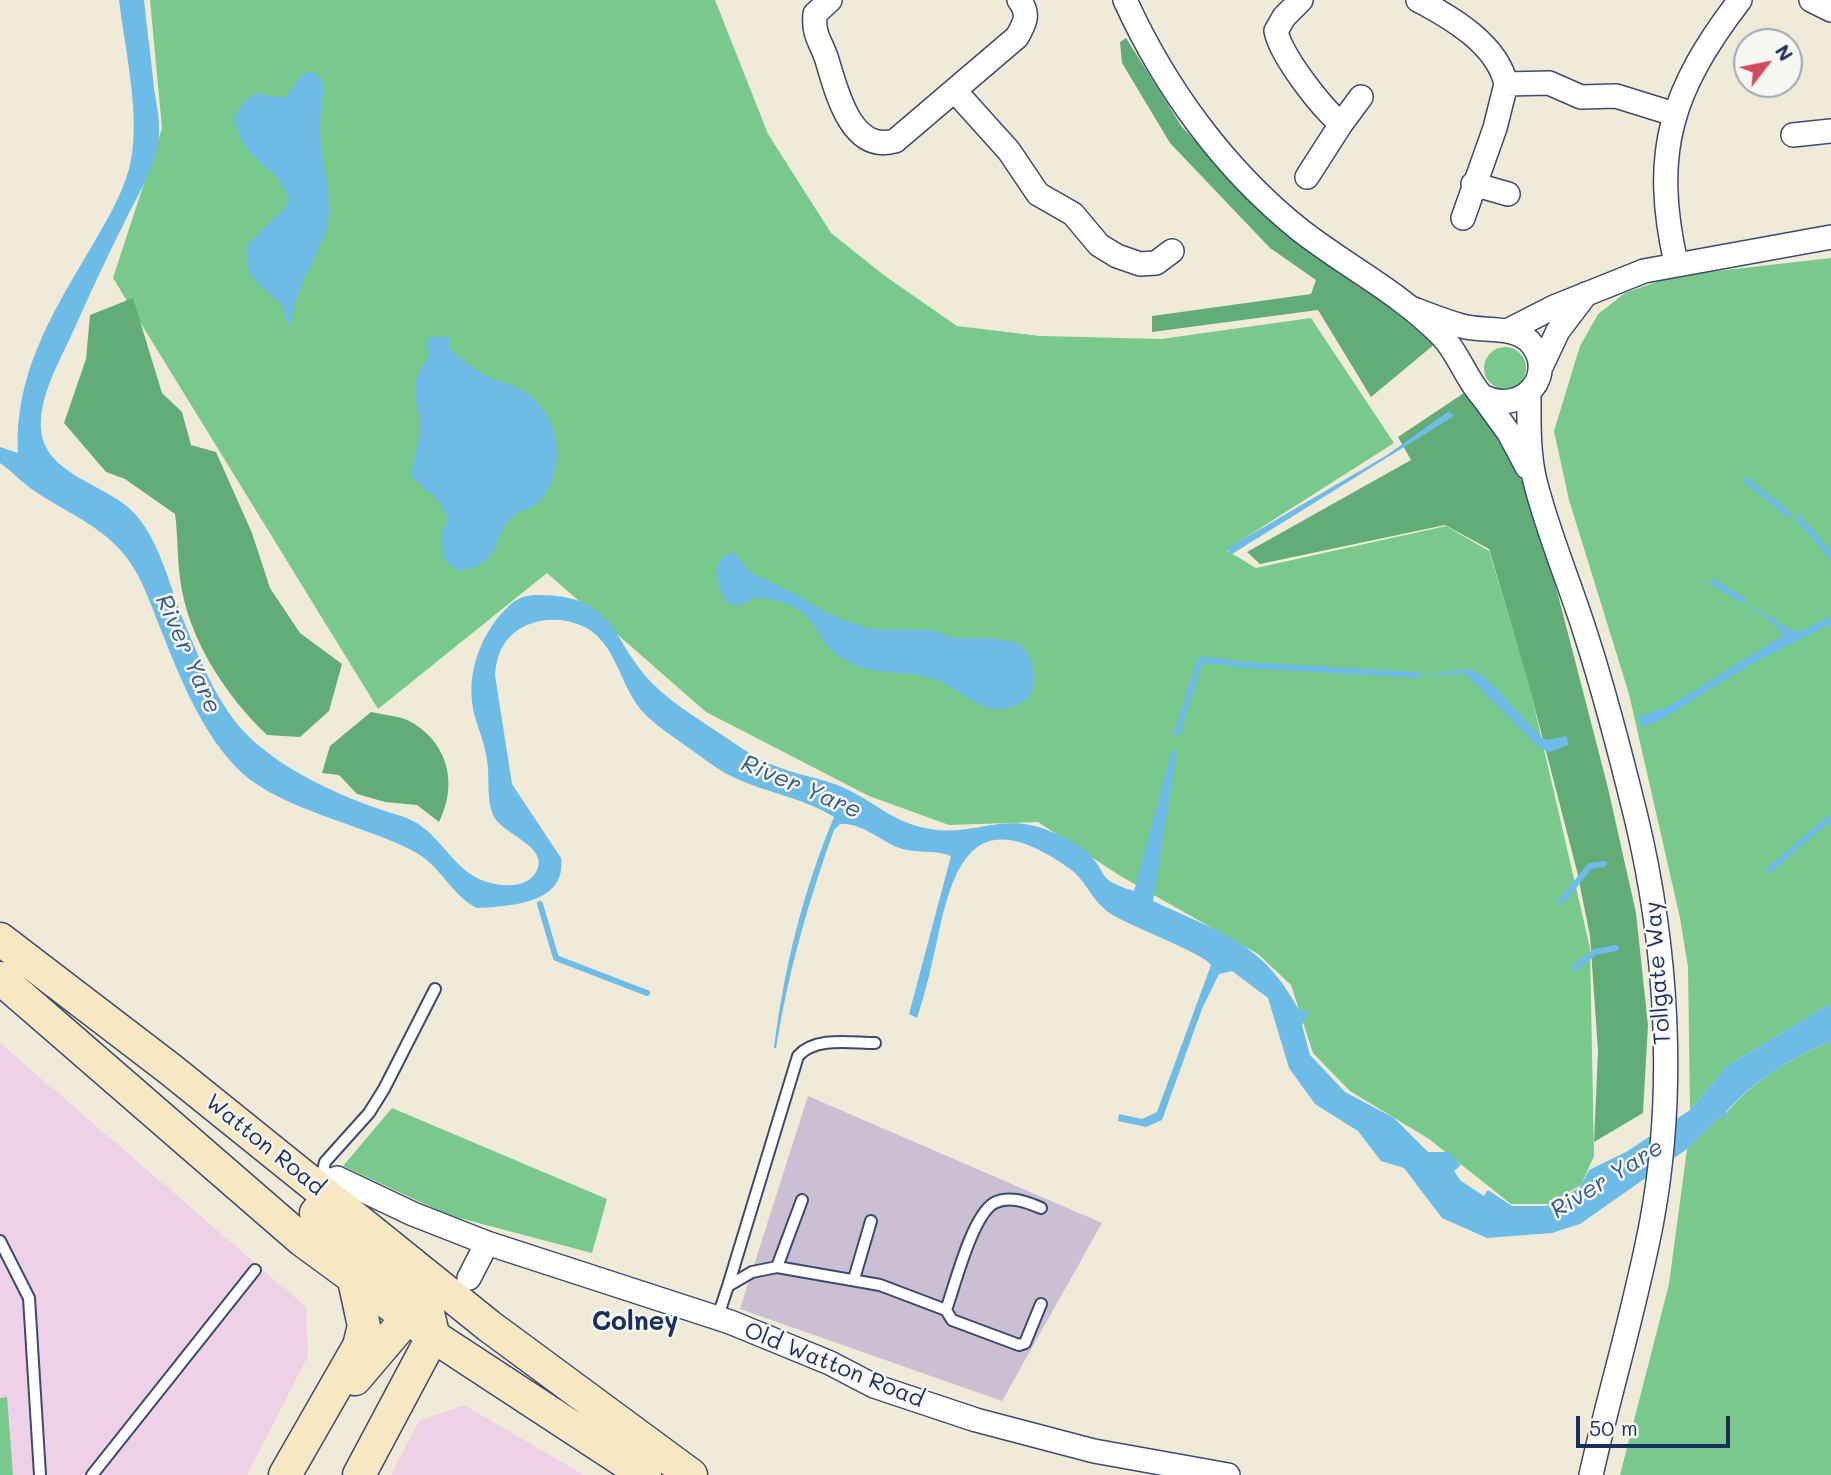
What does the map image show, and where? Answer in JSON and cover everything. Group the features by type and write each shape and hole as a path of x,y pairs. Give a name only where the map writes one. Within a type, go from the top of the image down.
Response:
{"main road":[{"name":"Watton Road","path":"0,939 170,1069 479,1318 691,1475"},
{"name":"Watton Road","path":"47,976 241,1149 404,1284 423,1322"},
{"name":"Watton Road","path":"0,978 278,1221 354,1280 423,1322 645,1475"},
{"path":"285,1475 316,1426 359,1346 364,1326 354,1280"},
{"name":"Watton Road","path":"423,1322 449,1313 479,1318"},
{"path":"316,1426 423,1322"},
{"path":"359,1475 423,1322"}],"street":[{"path":"830,0 815,14 814,30 827,58 835,92 866,140 880,145 895,141 1017,37 1026,21 1025,7 1019,0"},
{"path":"1125,0 1165,79 1228,161 1301,230 1410,308 1441,335 1482,396 1506,403 1529,393 1537,381 1539,369 1558,331 1586,294"},
{"path":"1301,0 1284,17 1276,31 1278,43 1305,80 1314,98 1341,124"},
{"path":"1418,0 1464,27 1493,56 1503,70 1506,84 1495,128 1463,218"},
{"path":"1676,264 1665,202 1665,167 1674,114 1690,72 1740,0"},
{"path":"1811,0 1831,10"},
{"path":"1506,84 1549,83 1581,97 1616,96 1674,114"},
{"path":"956,91 1009,151 1038,194 1073,214 1099,245 1117,256 1140,264 1156,263 1172,251"},
{"path":"1307,177 1361,97"},
{"path":"1793,135 1831,131"},
{"path":"1473,184 1508,194"},
{"path":"1468,374 1474,348 1485,338 1644,271 1831,237"},
{"path":"1410,308 1464,327 1503,331 1529,341 1536,351 1539,369"},
{"name":"Tollgate Way","path":"1529,393 1529,436 1535,480 1587,637 1650,879 1660,958 1664,1110 1652,1221 1591,1475"},
{"name":"Tollgate Way","path":"1482,396 1509,433 1535,480"},
{"name":"Old Watton Road","path":"337,1178 412,1214 487,1243 717,1319 830,1363 874,1386 976,1420 1094,1451 1228,1475"},
{"path":"470,1278 487,1243"}],"lane":[{"path":"337,1178 323,1170 325,1162 369,1113 435,989"},
{"path":"717,1319 798,1056 804,1049 818,1044 875,1043"},
{"path":"946,1310 981,1215 996,1202 1021,1199 1041,1208"},
{"path":"778,1267 802,1200"},
{"path":"854,1279 871,1221"},
{"path":"0,1241 29,1298 40,1475"},
{"path":"728,1286 752,1272 778,1267 854,1279 880,1285 946,1310 952,1320 1019,1345 1026,1343 1041,1304"},
{"path":"92,1475 255,1270"}],"shaded area":[{"path":"0,1043 306,1307 308,1356 247,1475 0,1475"},
{"path":"808,1096 1102,1223 1002,1401 740,1309"},
{"path":"464,1405 584,1475 391,1475 419,1421"}],"green space":[{"path":"150,0 715,0 768,134 831,233 885,276 957,326 1040,336 1161,339 1311,318 1394,443 1226,550 1256,568 1446,526 1489,551 1528,680 1590,948 1594,1156 1581,1185 1548,1204 1511,1204 1429,1139 1350,1091 1313,1053 1291,985 1258,954 1122,877 1038,822 949,825 869,796 706,712 547,573 378,709 113,278 162,128"},
{"path":"1126,38 1182,127 1287,235 1414,323 1436,343 1371,397 1318,310 1152,332 1152,316 1311,294 1316,280 1270,248 1170,143 1122,63 1120,42"},
{"path":"1831,258 1831,1003 1727,1066 1690,1110 1688,967 1680,918 1629,694 1569,500 1554,431 1580,346 1598,314 1625,293 1673,276"},
{"path":"133,298 162,393 182,412 191,445 216,452 252,533 270,588 300,633 342,664 329,711 300,737 267,735 237,702 210,664 184,600 175,514 125,479 106,472 64,423 86,359 90,315"},
{"path":"1505,347 1520,353 1526,368 1520,383 1505,389 1490,383 1484,368 1490,353"},
{"path":"1464,393 1497,432 1516,465 1543,537 1608,788 1636,913 1648,1025 1643,1113 1594,1142 1598,1051 1590,936 1577,871 1527,678 1489,549 1445,525 1260,564 1247,552 1411,460 1398,437"},
{"path":"371,712 409,721 435,743 447,768 448,781 448,795 439,822 417,805 385,802 357,794 339,775 322,773 330,746"},
{"path":"1831,1041 1831,1475 1620,1475 1669,1284 1687,1149 1722,1115 1728,1120 1726,1113 1761,1080 1788,1062"},
{"path":"392,1108 607,1199 592,1253 448,1215 343,1166"},
{"path":"7,1397 13,1475 0,1475 0,1398"}],"water":[{"name":"River Yare","path":"119,0 144,0 158,116 158,144 148,176 52,376 42,408 43,438 50,453 62,466 125,504 137,516 158,551 182,617 221,700 253,741 292,769 335,792 413,821 433,836 457,863 477,878 493,884 510,885 533,877 539,862 536,854 493,815 486,754 475,717 471,689 475,662 493,625 505,609 517,600 538,595 564,597 584,603 598,612 610,624 654,685 688,712 761,760 837,785 895,817 921,827 951,830 1017,823 1047,830 1082,848 1094,859 1107,879 1134,891 1172,750 1177,751 1153,901 1219,931 1254,954 1270,968 1299,1010 1309,1011 1302,1025 1310,1055 1345,1092 1394,1118 1428,1152 1448,1152 1461,1165 1454,1171 1461,1181 1484,1196 1488,1190 1512,1206 1545,1206 1580,1187 1589,1170 1626,1152 1690,1110 1727,1066 1831,1003 1831,1041 1802,1054 1761,1080 1726,1112 1728,1121 1722,1115 1687,1149 1580,1224 1552,1233 1487,1238 1442,1218 1404,1168 1381,1161 1358,1131 1315,1104 1289,1068 1268,998 1232,971 1219,974 1202,1009 1162,1120 1146,1127 1118,1121 1119,1114 1142,1119 1157,1112 1211,965 1195,954 1108,912 1074,872 1047,854 1017,842 996,840 980,846 967,857 957,874 943,914 917,1018 909,1014 951,856 907,850 866,830 840,824 834,830 807,911 774,1048 796,930 834,817 808,804 725,773 664,730 644,713 635,701 608,649 599,638 574,623 545,620 519,629 504,645 495,675 512,784 561,858 560,873 555,885 546,894 520,903 477,908 460,896 432,865 415,852 301,807 258,785 227,758 204,724 176,667 142,584 127,558 95,528 33,490 0,463 0,447 18,453 22,398 38,347 61,299 112,211 129,169 133,150 133,107"},
{"path":"307,71 317,74 323,83 320,131 329,210 326,232 299,292 290,330 280,304 254,280 247,257 247,245 284,209 289,198 276,177 245,145 234,118 243,103 256,93 284,98"},
{"path":"430,337 449,337 451,351 473,367 490,378 527,393 544,410 554,432 556,444 554,473 543,498 516,514 507,523 491,555 484,562 458,571 444,559 441,535 448,519 437,499 411,476 420,424 416,379 429,356 426,343"},
{"path":"1449,411 1454,416 1232,554 1226,549 1387,455"},
{"path":"733,552 751,573 801,597 826,613 869,629 932,630 953,638 988,638 1019,643 1034,669 1034,682 1029,698 1003,709 986,707 931,678 864,668 843,659 827,645 809,619 789,604 755,597 740,606 727,603 716,574 720,561"},
{"path":"1742,600 1791,630 1801,631 1831,616 1831,624 1753,663 1659,721 1641,727 1638,717 1669,706 1782,636 1782,631"},
{"path":"1470,669 1487,679 1541,737 1548,740 1566,736 1569,745 1550,752 1541,749 1465,674 1417,675"}],"waterway":[{"path":"1746,480 1788,514"},
{"path":"1798,518 1831,556"},
{"path":"1713,582 1742,600"},
{"path":"1177,733 1200,660 1226,662"},
{"path":"1231,664 1417,675"},
{"path":"1769,870 1831,817"},
{"path":"1561,902 1590,866 1604,864"},
{"path":"540,904 556,958 647,993"},
{"path":"1574,968 1595,952 1616,948"}],"district":[{"name":"Colney","path":"635,1322"}]}
